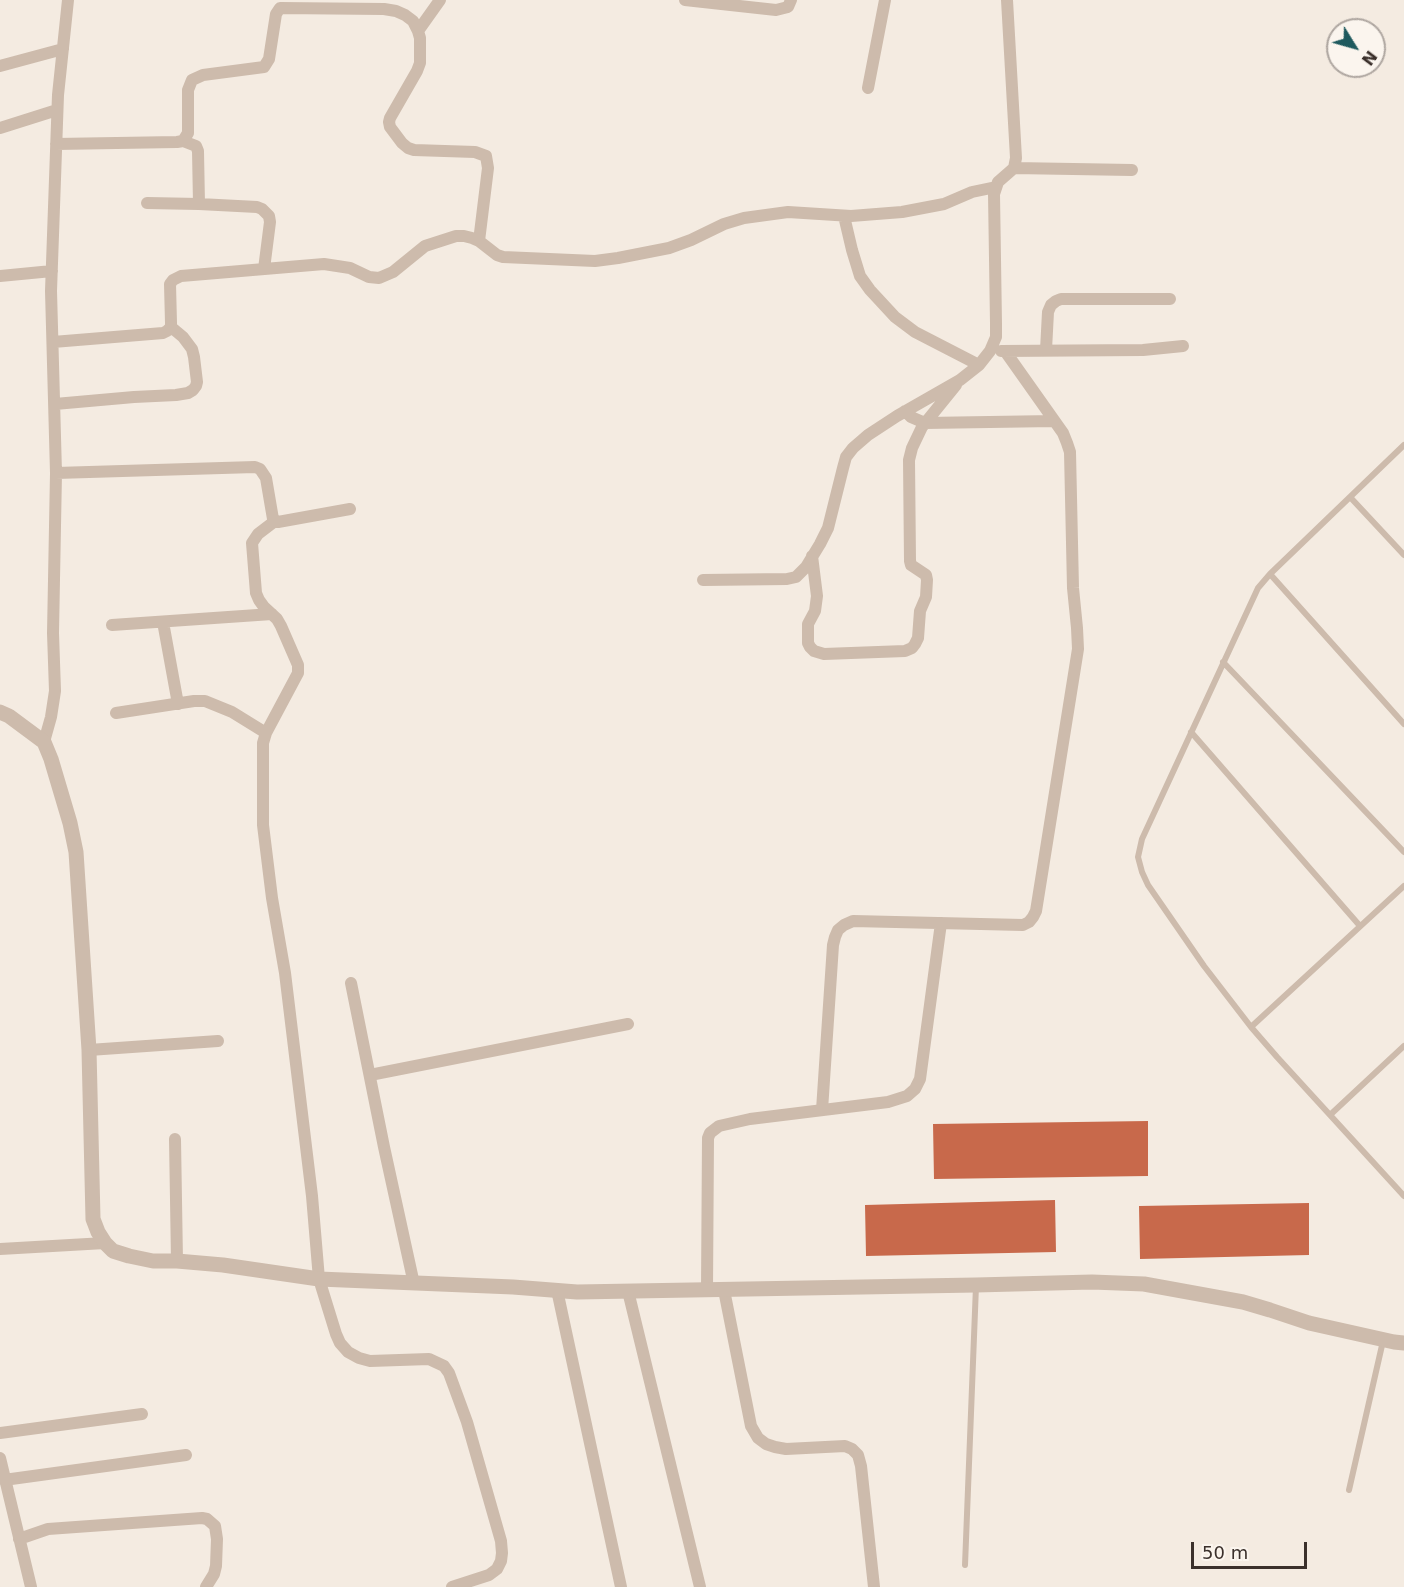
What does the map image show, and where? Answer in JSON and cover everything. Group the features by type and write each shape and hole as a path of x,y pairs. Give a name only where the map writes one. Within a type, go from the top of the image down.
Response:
{"street":[{"path":"44,742 55,691 53,633 56,473 52,271 57,110 68,0"},
{"path":"418,31 440,0"},
{"path":"685,0 776,10 788,7 791,0"},
{"path":"868,88 885,0"},
{"path":"703,580 792,579 799,574 828,528 846,457 852,448 905,411 960,380 979,365 990,351 996,337 994,194 998,182 1014,168 1016,158 1007,0"},
{"path":"183,141 188,133 188,90 192,80 203,75 264,67 269,59 275,17 280,8 396,11 413,21 418,31 420,63 390,118 390,127 402,143 414,150 475,152 486,156 488,168 480,241"},
{"path":"0,66 63,49"},
{"path":"0,128 57,110"},
{"path":"56,144 183,141 196,146 199,204"},
{"path":"1014,168 1132,170"},
{"path":"54,404 176,395 193,390 197,382 192,349 171,327 170,284 177,277 324,264 350,268 369,278 379,278 393,272 425,246 456,236 480,241 503,257 595,261 669,248 724,224 744,218 788,212 844,216 902,212 944,204 972,192 996,187"},
{"path":"147,203 257,207 266,213 270,222 264,269"},
{"path":"844,216 860,276 870,290 895,317 915,332 979,365"},
{"path":"0,276 52,271"},
{"path":"1046,351 1048,312 1051,304 1056,301 1061,299 1170,299"},
{"path":"52,342 163,333 171,327"},
{"path":"990,351 1143,350 1183,346"},
{"path":"822,1110 833,945 838,930 853,921 1023,925 1029,922 1036,911 1078,649 1073,588 1070,452 1063,433 1005,351"},
{"path":"812,556 817,596 808,624 810,648 824,654 904,651 912,648 918,638 920,611 926,597 927,580 926,575 911,565 910,561 909,460 917,436 925,423 960,380"},
{"path":"905,411 911,417 925,423 1054,421"},
{"path":"56,473 255,467 266,477 275,521"},
{"path":"350,509 281,522 275,521 258,534 252,543 256,594 281,626 298,665 298,673 263,743 263,825 272,898 285,973 312,1196 319,1279 336,1334 348,1352 359,1358 370,1361 429,1359 444,1366 449,1372 467,1422 501,1541 501,1561 497,1569 483,1582 452,1587"},
{"path":"112,625 272,614"},
{"path":"163,621 178,704"},
{"path":"116,713 205,701 232,712 266,734"},
{"path":"0,712 44,742 70,823 76,852 89,1050 93,1219 98,1232 113,1251 153,1261 223,1265 319,1279 577,1292 1092,1282 1144,1284 1242,1302 1309,1323 1404,1343"},
{"path":"707,1289 708,1138 710,1133 719,1126 750,1119 888,1102 907,1096 915,1089 920,1079 940,923"},
{"path":"351,983 414,1284"},
{"path":"370,1075 628,1024"},
{"path":"89,1050 218,1041"},
{"path":"175,1139 177,1261"},
{"path":"0,1250 105,1243"},
{"path":"557,1290 621,1587"},
{"path":"724,1290 751,1426 758,1438 775,1448 845,1446 858,1455 874,1587"},
{"path":"628,1291 700,1587"},
{"path":"0,1433 142,1414"},
{"path":"4,1480 186,1455"},
{"path":"0,1458 31,1587"},
{"path":"19,1539 48,1529 207,1519 215,1526 217,1539 216,1566 206,1587"}],"lane":[{"path":"1404,445 1258,588 1142,839 1138,857 1148,885 1204,966 1251,1027 1404,1196"},
{"path":"1350,497 1404,555"},
{"path":"1270,574 1404,724"},
{"path":"1223,662 1404,852"},
{"path":"1191,732 1360,926"},
{"path":"1251,1027 1404,886"},
{"path":"1330,1115 1404,1047"},
{"path":"965,1565 976,1285"},
{"path":"1349,1490 1384,1340"}],"building":[{"path":"1148,1121 1148,1176 934,1179 933,1124"},
{"path":"1055,1200 1056,1252 866,1256 865,1205"},
{"path":"1309,1203 1309,1255 1140,1259 1139,1206"}]}
